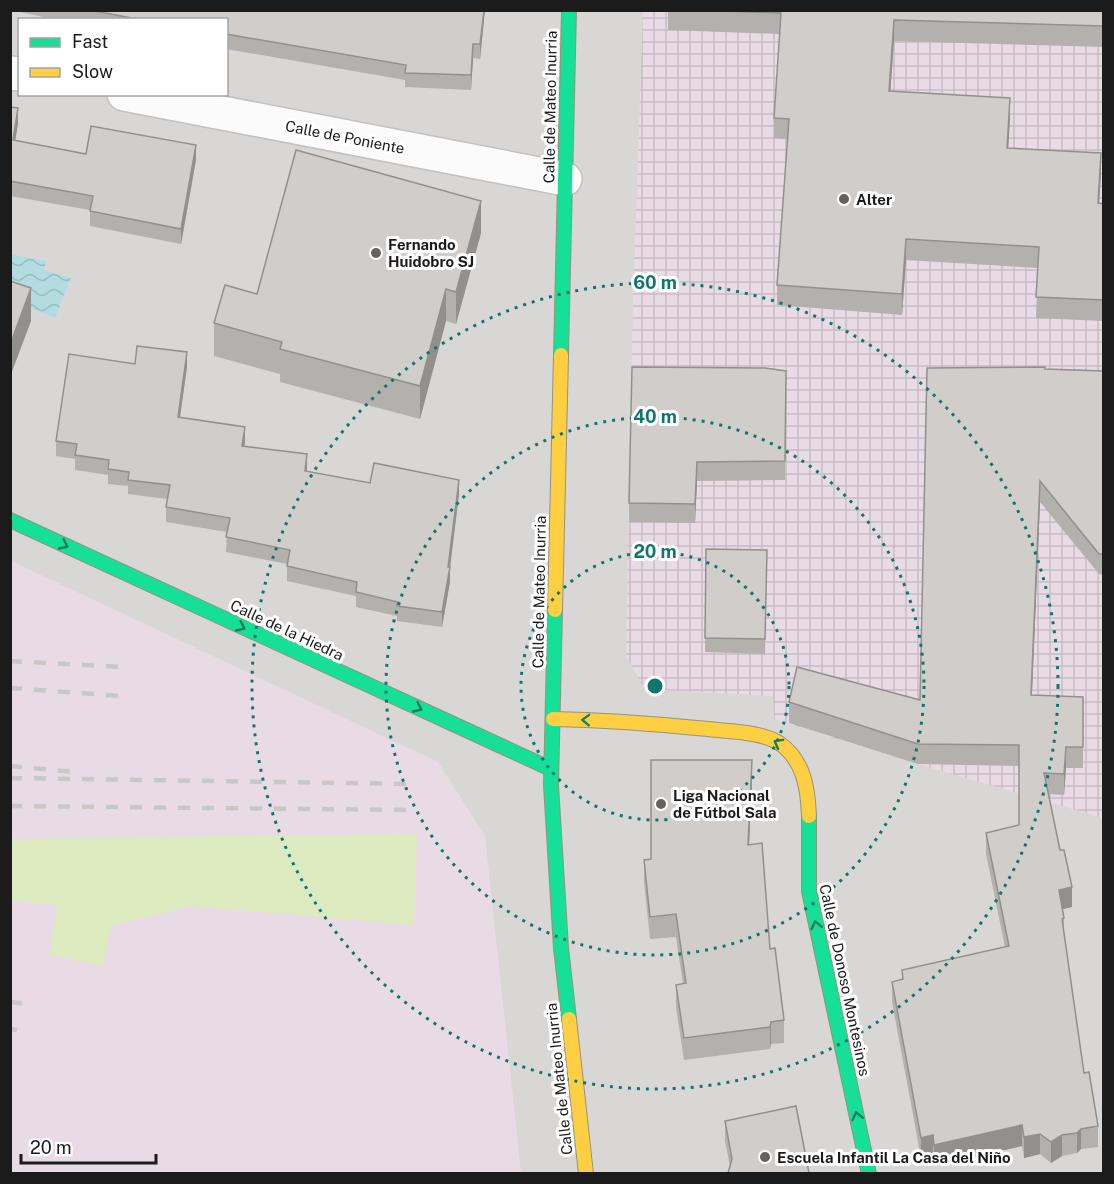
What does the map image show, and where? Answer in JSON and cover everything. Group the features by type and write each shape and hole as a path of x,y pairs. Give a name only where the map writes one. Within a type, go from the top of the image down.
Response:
{"street":[{"name":"Calle de Mateo Inurria","path":"569,10 551,769 561,948 586,1173"},
{"name":"Calle de Poniente","path":"134,96 565,179"},
{"name":"Calle de la Hiedra","path":"10,520 551,769"},
{"name":"Calle de Donoso Montesinos","path":"552,719 625,721 766,736 786,747 800,762 811,829 809,891 868,1173"}],"shaded area":[{"path":"11,11 1103,11 1103,1173 11,1173"},
{"path":"643,11 1103,11 1103,818 774,719 773,696 645,689 626,656 633,302"},
{"path":"11,561 438,762 485,836 521,1173 11,1174"}],"green space":[{"path":"417,834 414,925 191,906 111,926 103,966 50,955 57,905 11,900 11,839"}],"water":[{"path":"10,254 46,261 44,270 71,278 55,318 11,300"}],"building":[{"path":"90,10 484,10 480,44 473,44 471,75 405,73 406,65 228,34 228,18 132,18"},
{"path":"696,10 1104,10 1104,26 894,20 889,91 1010,98 1007,148 1101,153 1098,203 1104,204 1104,300 1036,297 1039,247 906,239 902,294 777,285 789,119 774,118 781,13"},
{"path":"10,107 18,108 13,140 86,154 91,126 196,145 181,229 90,211 93,196 10,181"},
{"path":"296,150 481,201 456,292 446,289 420,386 280,349 282,342 214,323 225,285 257,294"},
{"path":"10,281 31,288 10,345"},
{"path":"137,346 187,352 178,417 245,427 242,446 307,454 305,471 370,483 374,463 459,480 448,567 450,567 442,612 397,606 398,602 356,592 357,582 287,566 290,550 226,537 230,518 166,507 170,485 128,480 129,472 108,469 109,460 75,455 77,444 56,441 69,354 135,364"},
{"path":"632,367 765,368 786,371 785,461 697,462 695,504 629,503"},
{"path":"1045,367 1045,369 1104,371 1104,554 1099,554 1040,481 1031,695 1083,697 1083,747 1066,747 1064,774 1044,773 1060,850 1064,850 1072,887 1059,890 1064,918 1062,919 1084,1073 1089,1072 1098,1126 1062,1135 1051,1142 1040,1134 1024,1137 1022,1125 934,1145 933,1135 921,1138 892,982 903,979 902,970 1009,946 986,833 1019,825 1019,745 918,744 789,702 797,667 920,700 927,368"},
{"path":"706,549 767,550 765,639 705,638"},
{"path":"651,760 752,760 748,845 762,843 770,949 775,948 784,1020 771,1022 770,1027 684,1038 676,985 686,983 676,914 650,917 644,860 651,859"},
{"name":"Escuela Infantil La Casa del Niño","path":"796,1106 809,1173 728,1173 732,1159 725,1121"}],"railway":[{"path":"10,661 123,667"},
{"path":"10,688 121,696"},
{"path":"10,766 75,772"},
{"path":"10,778 413,784"},
{"path":"10,806 414,810"},
{"path":"10,1002 25,1004"},
{"path":"10,1029 17,1030"}],"traffic: fast":[{"path":"561,355 569,10"},
{"path":"10,520 551,769"},
{"path":"555,610 551,785 561,948 569,1019"},
{"path":"809,816 809,891 869,1174"}],"traffic: slow":[{"path":"555,610 561,355"},
{"path":"553,719 689,727 745,733 771,739 787,750 799,766 806,786 809,816"},
{"path":"569,1019 586,1174"}],"place":[{"name":"Alter","path":"844,199"},
{"name":"Fernando Huidobro SJ","path":"376,253"},
{"name":"Liga Nacional de Fútbol Sala","path":"661,804"},
{"name":"Escuela Infantil La Casa del Niño","path":"765,1157"}]}
